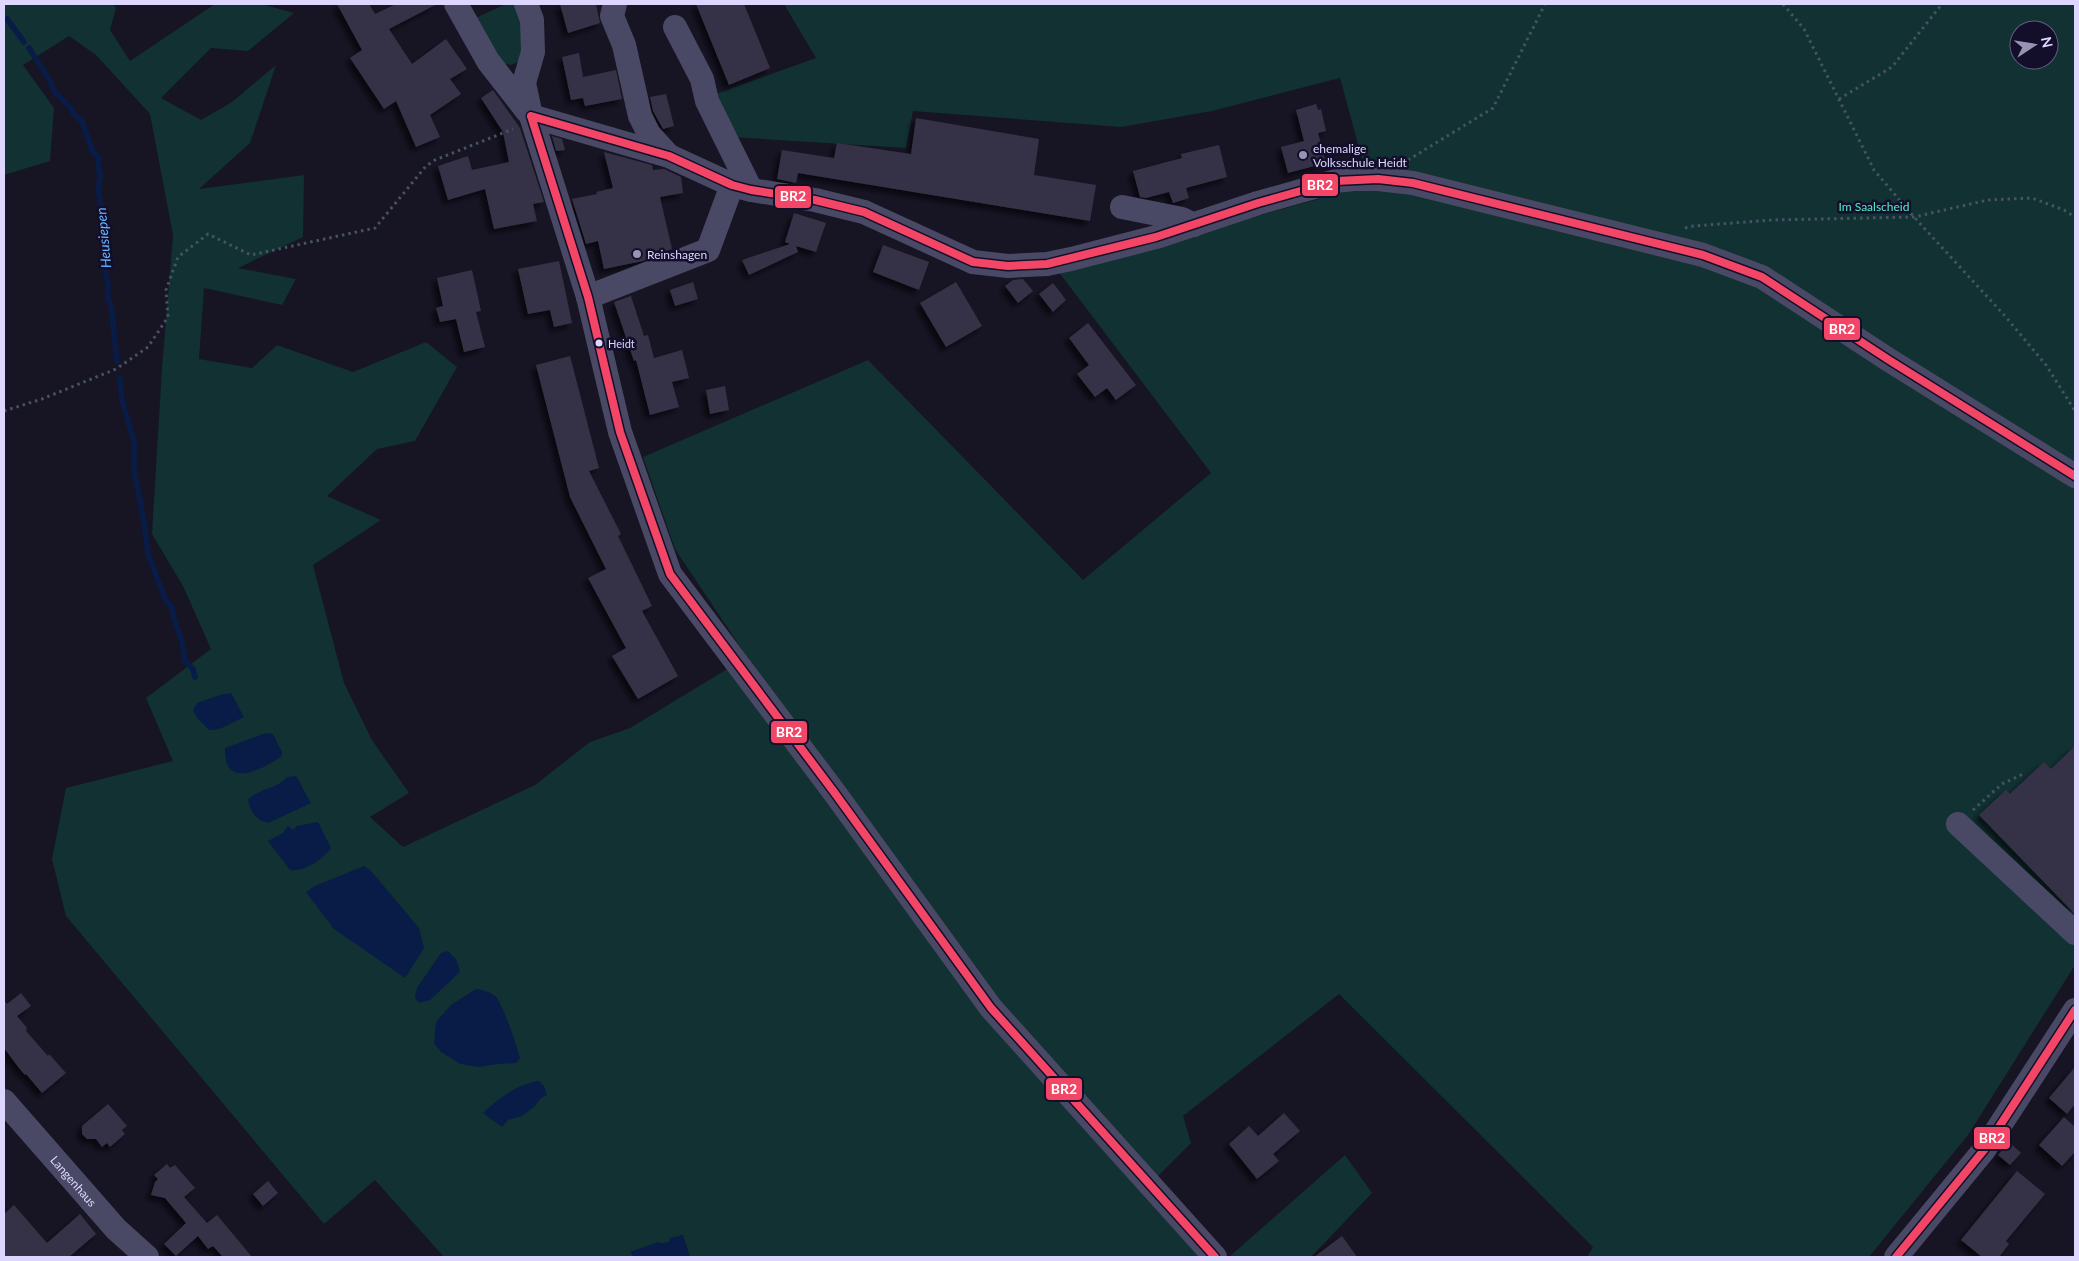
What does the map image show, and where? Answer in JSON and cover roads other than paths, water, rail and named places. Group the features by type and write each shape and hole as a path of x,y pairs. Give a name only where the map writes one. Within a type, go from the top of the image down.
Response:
{"street":[{"path":"456,4 488,61 531,116 669,156 741,187 816,200 864,212 972,262 1008,266 1047,264 1194,225 1258,203 1336,181 1378,179 1413,183 1703,254 1762,277 1889,360 2075,476"},
{"path":"526,4 532,20 533,52 524,83 531,116 588,297 620,432 670,574 834,792 991,1008 1215,1257"},
{"path":"614,4 612,16 624,45 640,116 649,134 669,156"},
{"path":"588,297 708,250 741,187 707,101 702,79 675,27"},
{"path":"1122,207 1182,219 1194,225"},
{"path":"1958,824 2075,933"},
{"path":"1896,1257 1984,1150 2075,1010"},
{"name":"Langenhaus","path":"4,1101 116,1229 147,1257"}],"water":[{"path":"231,693 244,717 222,728 209,730 198,719 193,710 197,703"},
{"path":"266,733 273,734 282,752 281,757 254,771 237,773 230,769 226,761 225,748"},
{"path":"296,776 311,803 268,823 257,817 250,808 248,800 257,793 279,784 287,777"},
{"path":"318,822 331,848 313,864 302,869 290,870 268,841 283,833 288,826 293,830 297,826"},
{"path":"364,866 371,871 419,928 424,948 405,978 334,929 306,892 315,886"},
{"path":"448,951 456,959 460,972 430,1000 419,1003 415,998 417,988 441,953"},
{"path":"476,989 493,994 497,998 510,1027 520,1058 516,1063 478,1067 461,1064 441,1052 434,1043 436,1022 451,1005"},
{"path":"539,1081 544,1086 547,1095 522,1116 508,1120 502,1127 483,1113 495,1102 523,1085"},
{"path":"683,1235 690,1257 634,1257 630,1252 659,1242 660,1244 669,1242 670,1238"}],"waterway":[{"name":"Heusiepen","path":"7,19 24,42"},
{"name":"Heusiepen","path":"29,48 55,92 70,107 74,115 82,121 93,153 99,157 98,170 101,175 99,196 104,222 103,260 108,284 107,296 111,304 117,361"},
{"name":"Heusiepen","path":"120,378 122,400 134,442 134,470 148,554 166,601 172,607 182,642 185,661 193,669 195,677"}],"place":[{"name":"ehemalige Volksschule Heidt","path":"1303,155"},
{"name":"Reinshagen","path":"637,254"},
{"name":"Heidt","path":"599,343"}],"park label":[{"name":"Im Saalscheid","path":"1874,206"}]}
